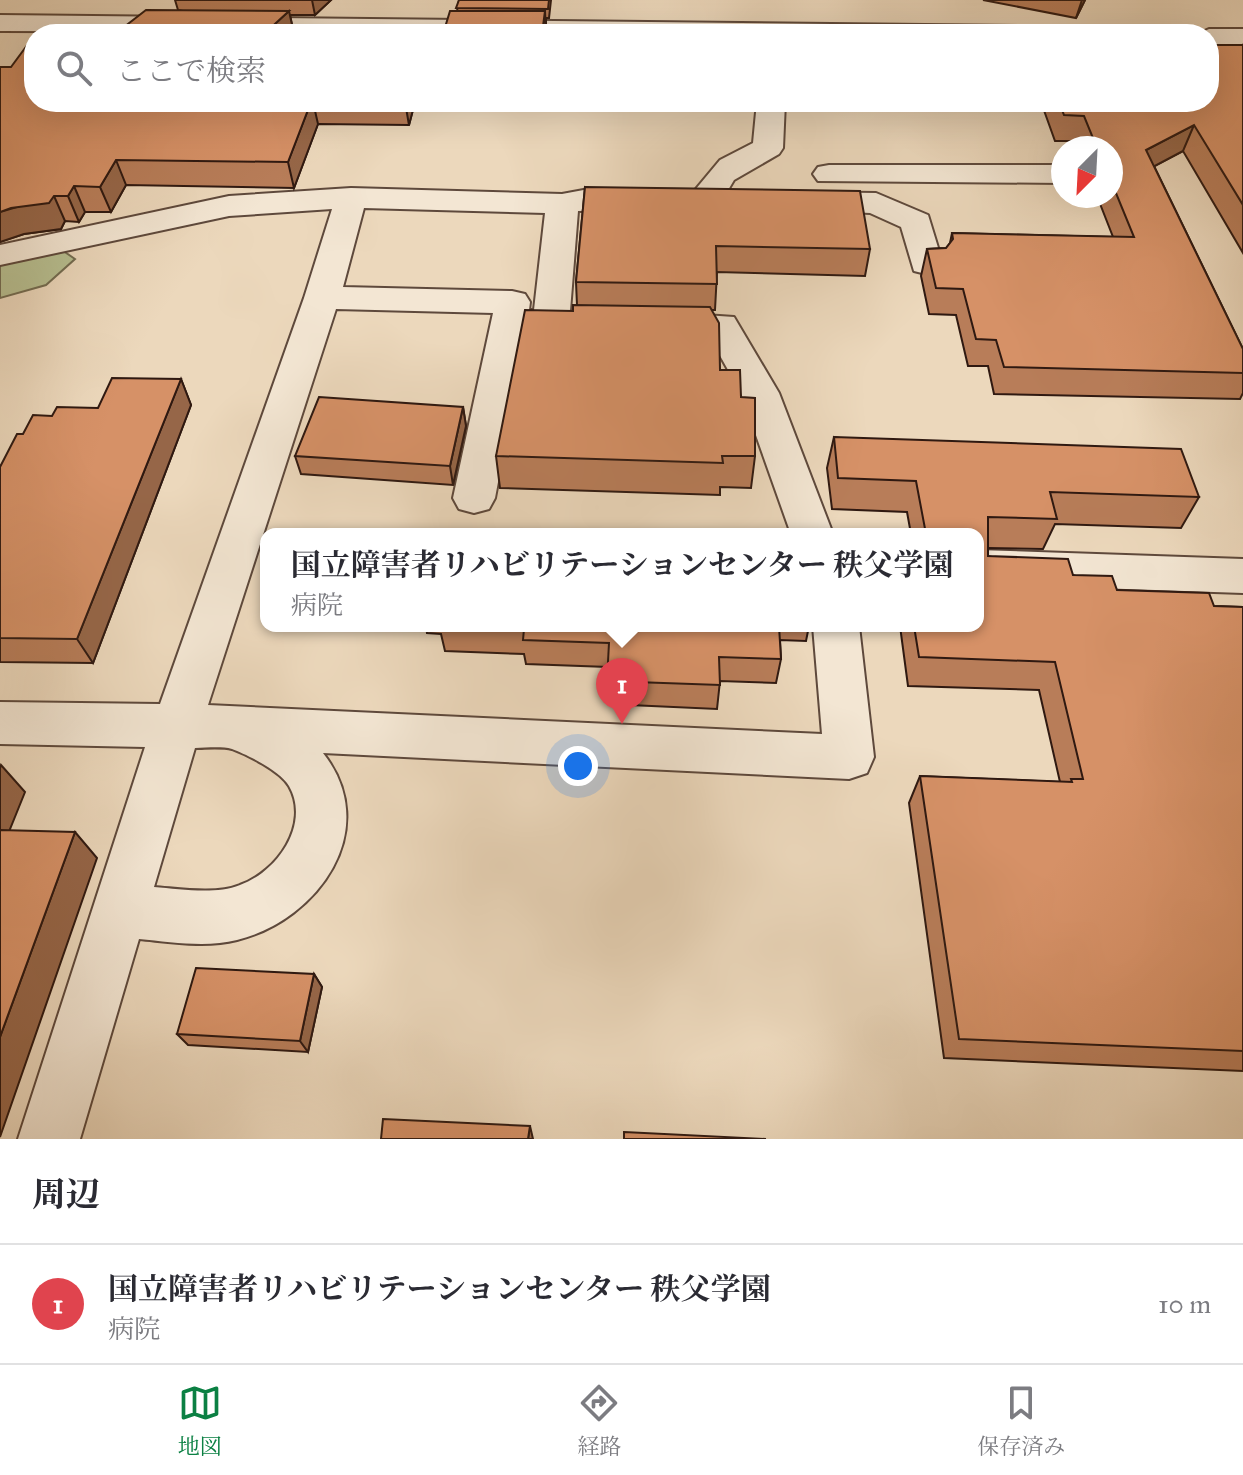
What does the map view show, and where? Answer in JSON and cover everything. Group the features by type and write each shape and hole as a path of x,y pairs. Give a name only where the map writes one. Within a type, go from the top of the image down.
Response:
{"street":[{"path":"569,24 605,0"},
{"path":"0,23 141,24"},
{"path":"1219,37 1243,37"},
{"path":"777,112 808,167 916,222 926,264"},
{"path":"737,200 713,181 740,160 808,167 1051,174"},
{"path":"0,255 229,206 351,198 562,204 589,199 737,200 808,167"},
{"path":"49,1139 177,725 322,298 351,198"},
{"path":"551,322 562,204"},
{"path":"322,298 512,302 474,498"},
{"path":"510,321 721,325 760,393 810,528"},
{"path":"984,567 1243,576"},
{"path":"0,723 235,727 849,757 837,632"},
{"path":"119,911 211,915 246,911 290,886 314,854 323,808 308,771 275,747 235,727"}],"green space":[{"path":"59,248 75,259 46,285 0,298 0,255"}],"building":[{"path":"459,0 549,0 548,9 456,8"},
{"path":"146,10 289,11 275,24 128,24"},
{"path":"450,11 545,11 543,24 446,24"},
{"path":"1219,45 1243,45 1243,205 1194,125 1146,150 1243,349 1243,373 1004,367 996,340 976,339 963,289 936,288 927,249 946,248 953,239 952,233 1134,237 1122,208 1123,136 1092,136 1084,116 1064,115 1063,112 1219,112"},
{"path":"24,49 24,112 307,112 288,162 116,160 100,187 74,186 68,196 54,196 49,203 0,212 0,67 11,67"},
{"path":"585,187 860,191 870,249 716,246 717,284 576,282"},
{"path":"573,305 710,307 719,323 720,370 740,370 741,397 755,398 755,456 722,456 723,463 496,456 525,310 573,311"},
{"path":"112,378 181,379 77,639 0,638 0,467 17,434 23,434 33,415 52,416 57,407 98,408"},
{"path":"319,397 463,407 450,466 295,456"},
{"path":"834,437 1181,449 1199,497 1050,492 1057,519 988,517 988,556 1068,559 1073,575 1112,576 1117,590 1209,593 1214,606 1243,607 1243,1051 959,1039 920,776 1072,782 1071,779 1083,779 1055,662 919,657 915,632 984,632 984,528 925,528 916,481 838,478"},
{"path":"524,632 779,632 781,659 719,657 720,685 607,681 609,643 523,640"},
{"path":"0,830 75,832 0,1037"},
{"path":"196,968 314,974 300,1041 177,1034"},
{"path":"383,1119 530,1126 528,1139 381,1139"},
{"path":"624,1132 766,1139 624,1139"}],"place":[{"name":"国立障害者リハビリテーションセンター 秩父学園","path":"622,724"}]}
